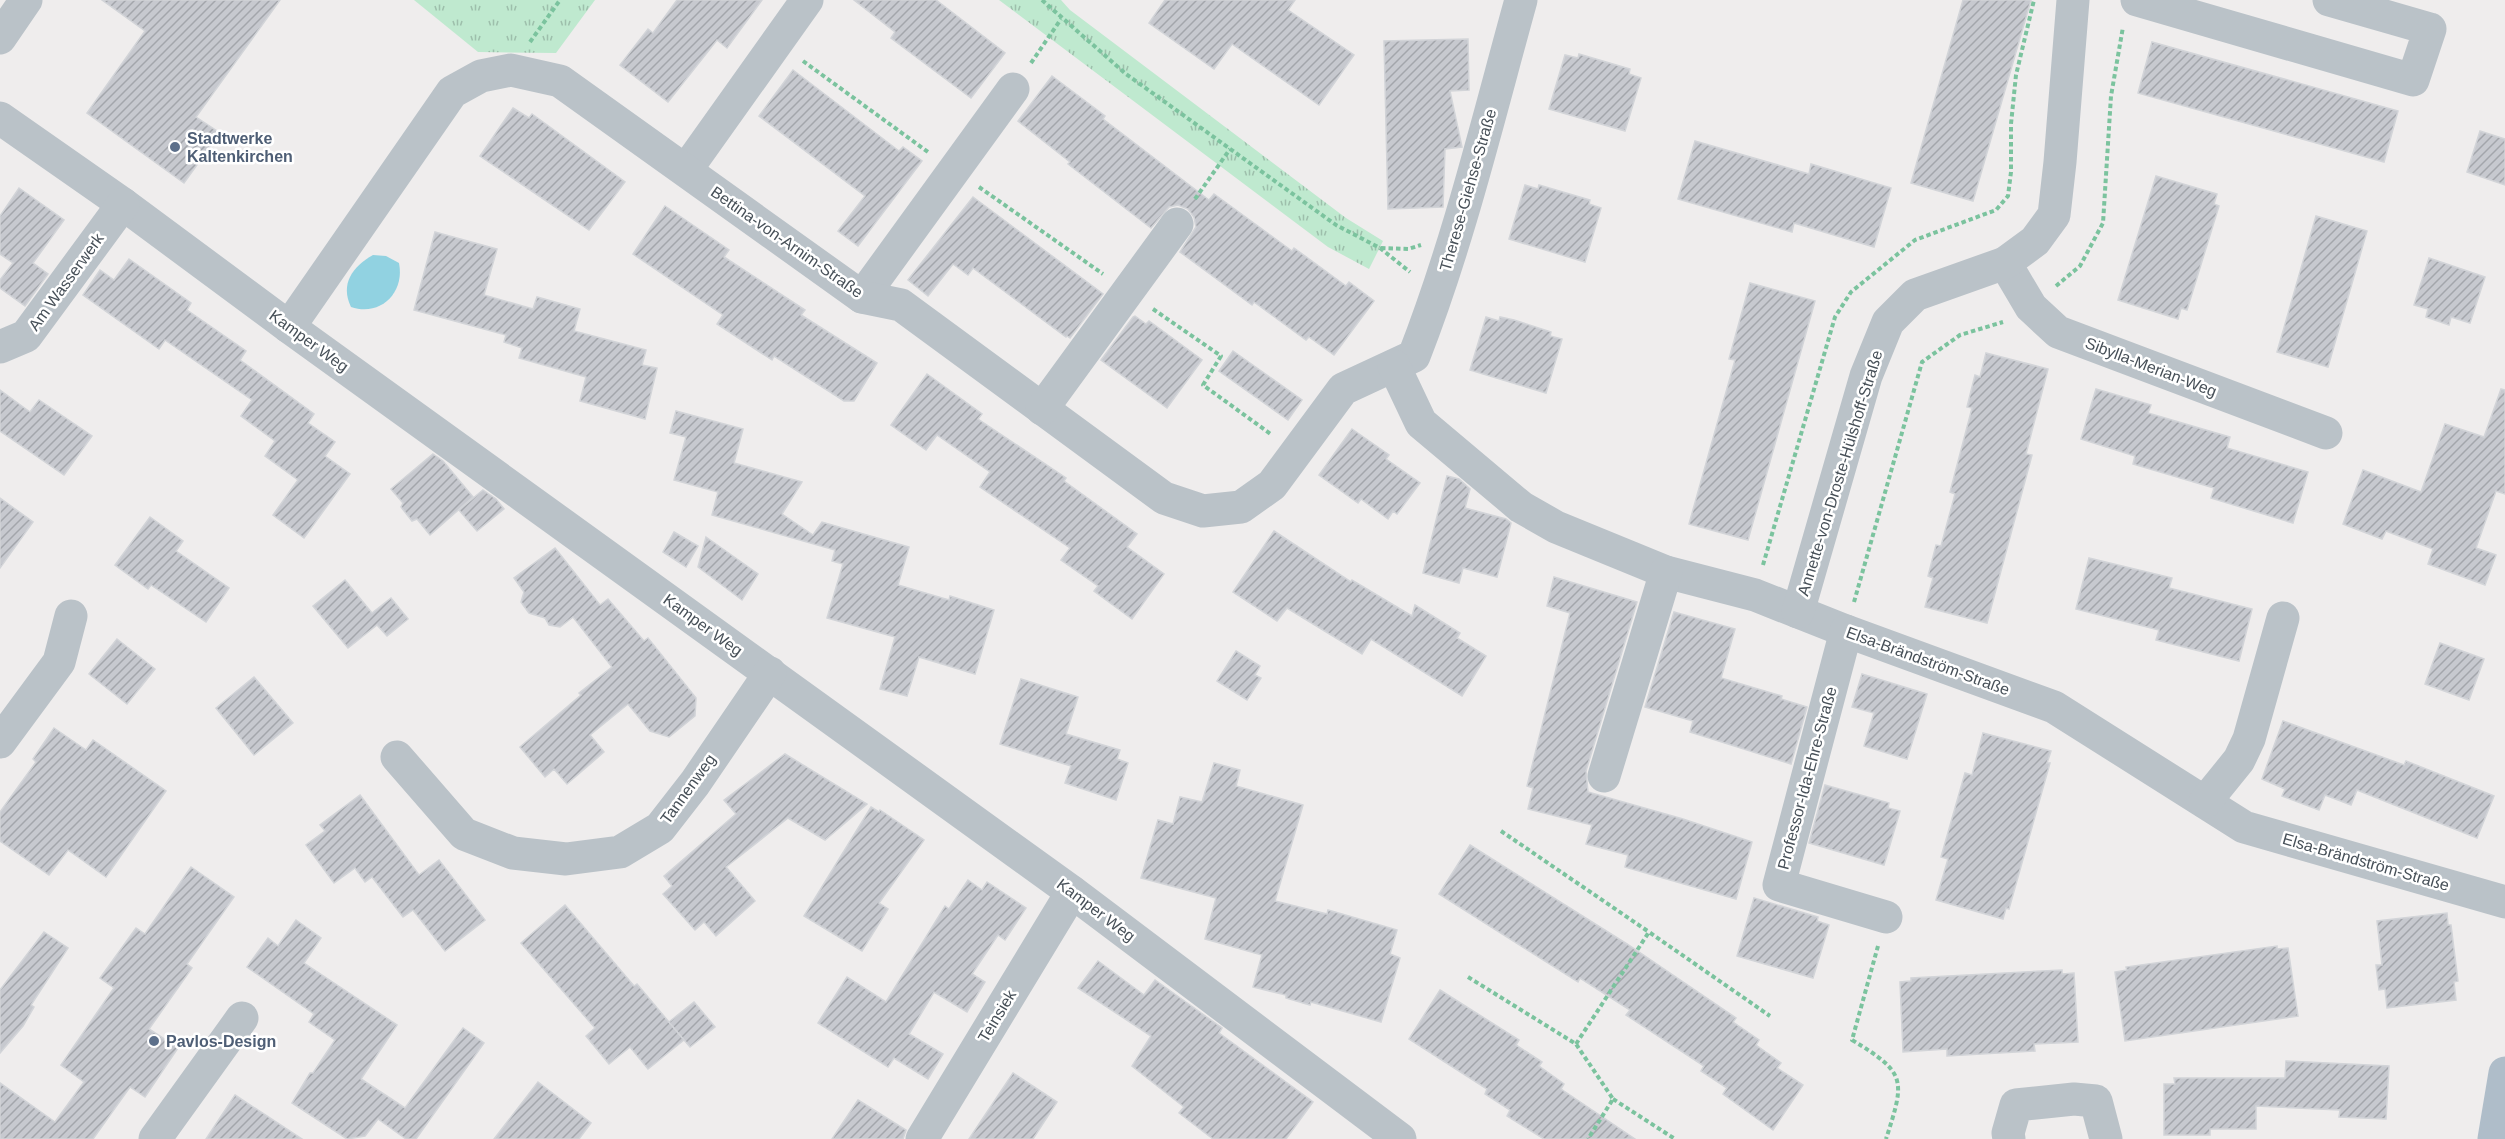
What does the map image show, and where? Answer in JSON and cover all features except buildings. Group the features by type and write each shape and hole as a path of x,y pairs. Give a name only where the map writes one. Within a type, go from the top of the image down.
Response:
{"main road":[{"path":"2494,1139 2505,1072"}],"street":[{"path":"686,170 807,0"},
{"name":"Therese-Giehse-Straße","path":"1394,366 1414,356 1437,297 1521,0"},
{"name":"Annette-von-Droste-Hülshoff-Straße","path":"1798,612 1866,376 1888,322 1915,295 2005,263 2035,242 2054,215 2073,0"},
{"path":"2137,0 2413,80 2430,29 2331,0"},
{"name":"Bettina-von-Arnim-Straße","path":"289,327 452,92 481,76 511,70 560,81 862,297 901,305 1164,498 1203,511 1241,507 1272,485 1343,389 1394,366"},
{"path":"862,297 1013,89"},
{"name":"Kamper Weg","path":"0,118 123,204 289,327 1072,892 1400,1139"},
{"name":"Am Wasserwerk","path":"0,347 26,336 123,204"},
{"path":"1042,409 1177,224"},
{"name":"Sibylla-Merian-Weg","path":"2005,263 2031,307 2058,332 2326,433"},
{"name":"Elsa-Brändström-Straße","path":"1394,366 1421,423 1521,507 1556,527 1666,572 1755,595 2054,707 2244,827 2505,902"},
{"path":"1604,776 1666,572"},
{"path":"0,742 59,662 71,616"},
{"path":"2205,802 2239,760 2249,739 2283,618"},
{"name":"Professor-Ida-Ehre-Straße","path":"1846,631 1779,885 1886,917"},
{"name":"Tannenweg","path":"397,757 464,834 513,853 567,859 621,852 660,828 695,783 770,673"},
{"name":"Teinsiek","path":"922,1139 1072,892"},
{"path":"155,1139 242,1018"},
{"path":"2009,1139 2008,1133 2016,1105 2074,1099 2096,1101 2106,1139"}],"path":[{"path":"511,70 560,0"},
{"path":"1042,0 1126,74 1336,225 1380,248 1437,297"},
{"path":"1013,89 1061,19"},
{"path":"777,43 953,170 1221,356 1203,385 1297,453"},
{"path":"1177,224 1230,149"},
{"path":"1501,831 1770,1016"},
{"path":"1886,917 1852,1040 1882,1058 1898,1078 1898,1102 1886,1139"},
{"path":"1576,1044 1649,932"},
{"path":"1468,977 1576,1044 1613,1099 1675,1139"},
{"path":"1588,1139 1613,1099"}],"green space":[{"path":"414,0 595,0 556,53 478,52"},
{"path":"999,0 1061,0 1070,10 1346,218 1383,241 1369,269 1328,247"}],"water":[{"path":"373,255 386,256 399,263 398,284 394,293 381,305 372,309 351,307 347,291 350,277 359,265"}],"place":[{"name":"Stadtwerke Kaltenkirchen","path":"175,147"},
{"name":"Pavlos-Design","path":"154,1041"}]}
